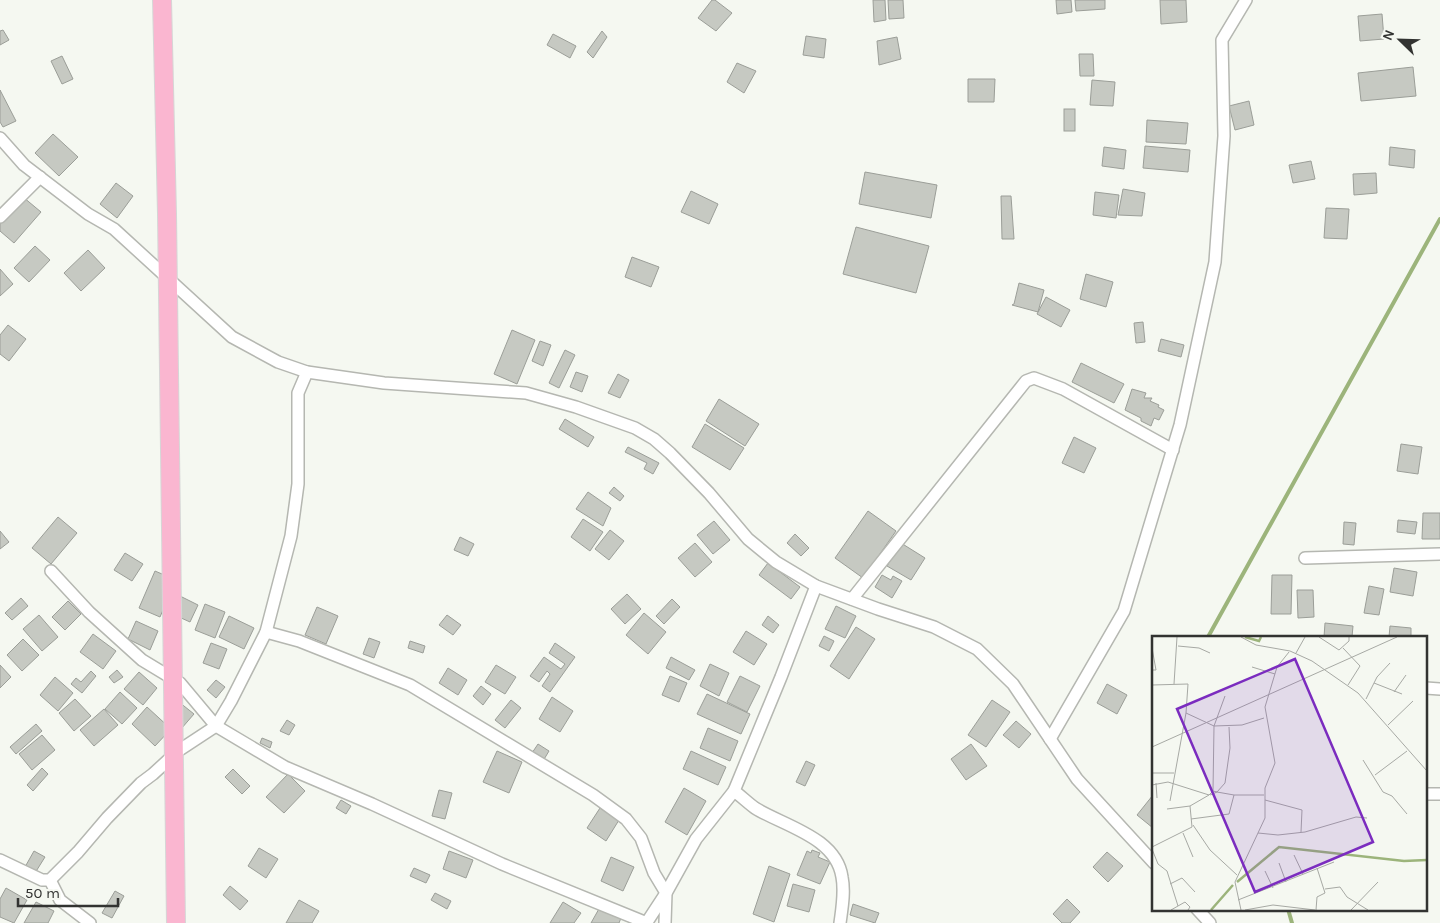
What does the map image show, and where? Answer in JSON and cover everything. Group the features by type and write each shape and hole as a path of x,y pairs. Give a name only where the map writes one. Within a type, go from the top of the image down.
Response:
{"highway":[{"path":"162,0 167,214 176,923"}],"street":[{"path":"1050,739 1124,611 1180,425 1215,262 1224,136 1222,40 1246,0"},
{"path":"0,138 24,165 88,214 114,229 206,311 232,337 278,362 307,372 384,383 526,393 576,406 635,428 654,439 709,493 748,539 776,562 816,586 934,627 977,649 1013,684 1077,780 1152,861"},
{"path":"0,217 40,177"},
{"path":"0,860 42,880 50,880 142,783 178,751 216,726 231,701 266,632 291,536 298,484 298,393 307,372"},
{"path":"852,599 1026,381 1034,378 1062,389 1173,450"},
{"path":"1305,558 1440,554"},
{"path":"51,570 89,612 142,660 180,683 216,726 285,767 381,807 502,864 647,922 666,893 696,839 734,790 816,586"},
{"path":"266,632 299,641 410,685 593,795 626,819 641,838 654,874 666,893 665,923"},
{"path":"734,790 755,808 787,823 826,847 836,861 842,876 843,900 840,923"},
{"path":"50,880 60,900 90,923"},
{"path":"1198,910 1210,923"}],"building":[{"path":"712,0 715,0 732,13 716,31 698,18"},
{"path":"873,0 885,0 886,20 874,22"},
{"path":"888,0 903,0 904,18 889,19"},
{"path":"1056,0 1071,0 1072,12 1057,14"},
{"path":"1075,0 1105,0 1105,9 1076,11"},
{"path":"1160,0 1186,0 1187,22 1161,24"},
{"path":"1382,14 1384,39 1360,41 1358,16"},
{"path":"3,30 9,40 0,45 0,31"},
{"path":"602,31 607,37 593,58 587,52"},
{"path":"553,34 576,46 570,58 547,45"},
{"path":"806,36 826,39 824,58 803,55"},
{"path":"897,37 901,59 879,65 877,41"},
{"path":"1079,54 1093,54 1094,76 1080,76"},
{"path":"62,56 73,79 62,84 51,61"},
{"path":"737,63 756,71 744,93 727,82"},
{"path":"1413,67 1416,96 1361,101 1358,73"},
{"path":"968,79 995,79 994,102 968,102"},
{"path":"1092,80 1115,82 1113,106 1090,105"},
{"path":"0,90 16,121 3,127 0,122"},
{"path":"1249,101 1254,125 1235,130 1229,106"},
{"path":"1064,109 1075,109 1075,131 1064,131"},
{"path":"1147,120 1188,123 1186,144 1146,142"},
{"path":"53,134 78,157 59,176 35,153"},
{"path":"1145,146 1190,150 1188,172 1143,168"},
{"path":"1104,147 1126,150 1124,169 1102,166"},
{"path":"1390,147 1415,150 1414,168 1389,165"},
{"path":"1311,161 1315,179 1293,183 1289,165"},
{"path":"865,172 937,185 931,218 859,204"},
{"path":"1376,173 1377,193 1354,195 1353,174"},
{"path":"116,183 133,196 117,218 100,204"},
{"path":"1123,189 1145,193 1142,216 1118,215"},
{"path":"691,191 718,204 709,224 681,212"},
{"path":"1095,192 1119,195 1116,218 1093,215"},
{"path":"1001,196 1011,196 1014,239 1002,239"},
{"path":"23,197 41,212 14,243 0,231 0,223"},
{"path":"1326,208 1349,209 1347,239 1324,238"},
{"path":"856,227 929,246 916,293 843,274"},
{"path":"35,246 50,260 29,282 14,268"},
{"path":"88,250 105,268 81,291 64,273"},
{"path":"632,257 659,267 651,287 625,277"},
{"path":"0,269 13,284 0,296"},
{"path":"1086,274 1113,282 1106,307 1080,299"},
{"path":"1019,283 1044,290 1038,312 1012,305 1014,304"},
{"path":"1046,297 1070,310 1061,327 1037,314"},
{"path":"1143,322 1145,342 1136,343 1134,323"},
{"path":"8,325 26,339 9,361 0,354 0,335"},
{"path":"512,330 535,340 517,384 494,374"},
{"path":"1161,339 1184,345 1181,357 1158,351"},
{"path":"540,341 551,345 543,366 532,361"},
{"path":"565,350 575,355 559,388 549,383"},
{"path":"1081,363 1124,384 1114,403 1072,382"},
{"path":"576,372 588,376 582,392 570,387"},
{"path":"618,374 629,380 620,398 608,393"},
{"path":"1132,389 1146,393 1144,398 1152,398 1150,401 1159,405 1158,407 1164,410 1159,420 1154,418 1151,426 1141,421 1141,418 1125,410"},
{"path":"719,399 759,424 745,446 706,421"},
{"path":"565,419 594,437 588,447 559,429"},
{"path":"705,424 744,448 730,470 692,447"},
{"path":"1074,437 1096,448 1084,473 1062,463"},
{"path":"1401,444 1422,447 1418,474 1397,471"},
{"path":"628,447 659,463 653,474 644,469 647,463 625,452"},
{"path":"614,487 624,496 620,501 609,493"},
{"path":"588,492 611,508 603,526 576,509"},
{"path":"868,511 896,531 863,578 835,558"},
{"path":"1423,513 1440,513 1440,539 1422,539"},
{"path":"58,517 77,533 51,564 32,548"},
{"path":"583,519 603,532 590,551 571,537"},
{"path":"1398,520 1417,522 1415,534 1397,532"},
{"path":"714,521 730,540 713,554 697,535"},
{"path":"1344,522 1356,523 1354,545 1343,544"},
{"path":"610,530 624,541 609,560 595,549"},
{"path":"0,531 9,542 0,549"},
{"path":"795,534 809,548 801,556 787,543"},
{"path":"460,537 474,544 468,556 454,550"},
{"path":"695,543 712,562 695,577 678,558"},
{"path":"901,543 925,558 911,580 887,566"},
{"path":"125,553 143,564 132,581 114,570"},
{"path":"768,563 800,587 791,599 759,575"},
{"path":"1394,568 1417,572 1413,596 1390,592"},
{"path":"155,571 176,580 160,617 139,608"},
{"path":"882,575 891,580 893,576 902,581 892,598 875,587"},
{"path":"1272,575 1292,575 1291,614 1271,614"},
{"path":"1369,586 1384,589 1379,615 1364,613"},
{"path":"1297,590 1313,590 1314,617 1298,618"},
{"path":"176,594 198,605 190,622 168,612"},
{"path":"627,594 641,609 625,624 611,609"},
{"path":"21,598 28,606 12,620 5,613"},
{"path":"672,599 680,607 664,624 656,616"},
{"path":"68,601 81,614 65,630 52,617"},
{"path":"205,604 225,612 215,638 195,630"},
{"path":"836,606 856,616 845,638 825,629"},
{"path":"317,607 338,616 326,644 305,635"},
{"path":"644,613 666,632 648,654 626,635"},
{"path":"39,615 58,637 42,651 23,629"},
{"path":"447,615 461,625 453,635 439,625"},
{"path":"229,616 254,628 244,649 219,637"},
{"path":"768,616 779,625 773,633 762,625"},
{"path":"136,621 158,631 150,650 128,639"},
{"path":"1325,623 1353,626 1352,636 1324,636"},
{"path":"1390,626 1411,628 1411,636 1389,636"},
{"path":"856,627 875,639 849,679 830,666"},
{"path":"746,631 767,644 754,665 733,652"},
{"path":"93,634 116,651 103,669 80,652"},
{"path":"824,636 834,641 829,651 819,646"},
{"path":"369,638 380,642 374,658 363,654"},
{"path":"23,639 39,655 22,671 7,655"},
{"path":"410,641 425,646 423,653 408,648"},
{"path":"211,643 227,649 219,669 203,663"},
{"path":"555,643 575,657 550,692 542,686 550,674 547,671 539,682 530,676 544,657 561,669 565,664 549,653"},
{"path":"671,657 695,670 689,680 666,668"},
{"path":"710,664 729,673 719,696 700,686"},
{"path":"0,665 11,677 0,688"},
{"path":"496,665 516,677 505,694 485,682"},
{"path":"448,668 467,680 458,695 439,683"},
{"path":"117,670 123,677 114,683 109,677"},
{"path":"91,671 96,676 82,693 71,684 76,678 81,682"},
{"path":"139,672 157,688 143,705 124,689"},
{"path":"670,676 687,683 679,702 662,695"},
{"path":"740,676 760,686 747,712 727,702"},
{"path":"55,677 73,693 58,711 40,695"},
{"path":"216,680 225,687 216,698 207,690"},
{"path":"1107,684 1127,695 1117,714 1097,703"},
{"path":"481,686 491,694 483,705 473,696"},
{"path":"120,692 137,708 122,724 105,709"},
{"path":"707,694 750,714 741,734 697,714"},
{"path":"552,697 573,711 560,732 539,719"},
{"path":"75,699 91,716 74,731 59,713"},
{"path":"511,700 521,708 505,728 495,720"},
{"path":"992,700 1010,712 986,747 968,735"},
{"path":"179,702 194,714 181,729"},
{"path":"147,707 171,729 155,746 132,724"},
{"path":"104,709 118,725 94,746 80,730"},
{"path":"287,720 295,725 289,735 280,731"},
{"path":"1016,721 1031,734 1019,748 1003,735"},
{"path":"36,724 42,731 16,754 10,747"},
{"path":"708,728 738,741 730,761 700,748"},
{"path":"42,735 55,750 32,770 19,754"},
{"path":"262,738 272,742 270,748 260,743"},
{"path":"538,744 549,751 543,761 532,753"},
{"path":"971,744 987,766 966,780 951,759"},
{"path":"497,751 522,762 509,793 483,782"},
{"path":"691,751 726,767 718,785 683,769"},
{"path":"806,761 815,765 805,786 796,782"},
{"path":"42,768 48,774 33,791 27,785"},
{"path":"233,769 250,786 242,794 225,777"},
{"path":"288,774 305,791 284,813 266,797"},
{"path":"684,788 706,801 687,835 665,822"},
{"path":"439,790 452,793 445,819 432,816"},
{"path":"1152,796 1152,827 1137,815"},
{"path":"341,800 351,806 346,814 336,808"},
{"path":"600,808 619,820 606,841 587,828"},
{"path":"259,848 278,859 266,878 248,866"},
{"path":"812,850 820,853 818,857 830,862 820,884 797,875 807,851 811,853"},
{"path":"34,851 45,857 35,873 25,867"},
{"path":"449,851 473,860 466,878 443,869"},
{"path":"1107,852 1123,866 1108,882 1093,867"},
{"path":"611,857 634,867 623,891 601,881"},
{"path":"769,866 790,874 774,922 753,914"},
{"path":"414,868 430,875 426,883 410,876"},
{"path":"793,884 815,890 809,912 787,906"},
{"path":"230,886 248,901 240,910 223,895"},
{"path":"6,888 27,900 14,923 0,917 0,899"},
{"path":"115,891 124,896 112,918 102,913"},
{"path":"435,893 451,901 447,909 431,900"},
{"path":"1067,899 1080,912 1070,923 1062,923 1053,914"},
{"path":"299,900 319,911 312,923 286,923"},
{"path":"36,902 54,911 48,923 24,923"},
{"path":"563,902 581,913 574,923 550,923"},
{"path":"853,904 879,913 875,923 850,915"},
{"path":"600,907 621,918 619,923 591,923"}],"waterway":[{"path":"1209,636 1440,219"},
{"path":"1288,910 1292,923"}]}
